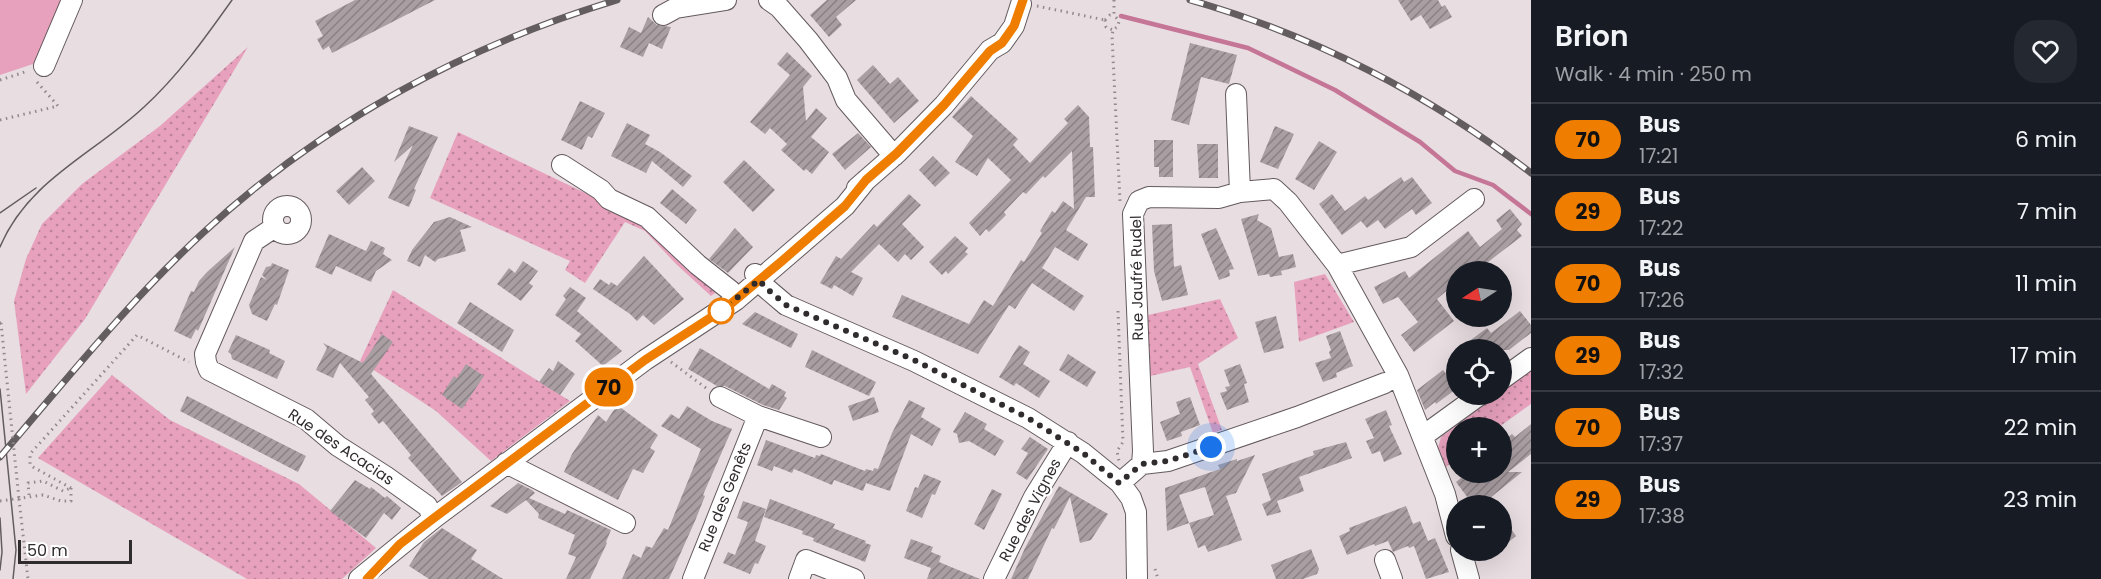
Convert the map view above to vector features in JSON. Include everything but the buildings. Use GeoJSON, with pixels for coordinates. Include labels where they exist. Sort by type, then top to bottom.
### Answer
{"type":"FeatureCollection","features":[{"type":"Feature","properties":{"kind":"street"},"geometry":{"type":"LineString","coordinates":[[45,66],[72,0]]}},
{"type":"Feature","properties":{"kind":"street"},"geometry":{"type":"LineString","coordinates":[[663,15],[676,8],[726,0]]}},
{"type":"Feature","properties":{"kind":"street"},"geometry":{"type":"LineString","coordinates":[[769,0],[779,7],[808,40],[837,78],[846,100],[894,156]]}},
{"type":"Feature","properties":{"kind":"street"},"geometry":{"type":"LineString","coordinates":[[359,579],[400,544],[507,463],[658,352],[727,307],[757,277],[845,206],[866,180],[894,156],[944,105],[990,51],[1002,43],[1014,26],[1022,2]]}},
{"type":"Feature","properties":{"kind":"street"},"geometry":{"type":"LineString","coordinates":[[1236,94],[1240,192]]}},
{"type":"Feature","properties":{"kind":"street"},"geometry":{"type":"LineString","coordinates":[[562,165],[602,190],[609,199],[647,217],[698,265],[731,291]]}},
{"type":"Feature","properties":{"kind":"street","name":"Rue Jaufré Rudel"},"geometry":{"type":"LineString","coordinates":[[1142,464],[1133,214],[1139,201],[1149,197],[1219,198],[1240,192],[1274,189],[1288,202],[1337,265]]}},
{"type":"Feature","properties":{"kind":"street"},"geometry":{"type":"LineString","coordinates":[[1446,498],[1424,436],[1398,375],[1337,265],[1411,247],[1474,199]]}},
{"type":"Feature","properties":{"kind":"street"},"geometry":{"type":"LineString","coordinates":[[209,370],[205,354],[254,241],[275,227]]}},
{"type":"Feature","properties":{"kind":"street"},"geometry":{"type":"LineString","coordinates":[[658,352],[731,291],[757,277]]}},
{"type":"Feature","properties":{"kind":"street"},"geometry":{"type":"LineString","coordinates":[[757,277],[786,305],[914,360],[1028,418],[1068,442],[1119,483],[1131,498],[1136,512],[1137,579]]}},
{"type":"Feature","properties":{"kind":"street"},"geometry":{"type":"LineString","coordinates":[[1512,372],[1531,358]]}},
{"type":"Feature","properties":{"kind":"street","name":"Rue des Acacias"},"geometry":{"type":"LineString","coordinates":[[209,370],[306,419],[338,447],[427,506],[434,518]]}},
{"type":"Feature","properties":{"kind":"street"},"geometry":{"type":"LineString","coordinates":[[1119,483],[1142,464],[1168,461],[1297,417],[1385,383]]}},
{"type":"Feature","properties":{"kind":"street"},"geometry":{"type":"LineString","coordinates":[[720,397],[758,416],[821,437]]}},
{"type":"Feature","properties":{"kind":"street"},"geometry":{"type":"LineString","coordinates":[[1424,436],[1466,405]]}},
{"type":"Feature","properties":{"kind":"street","name":"Rue des Genêts"},"geometry":{"type":"LineString","coordinates":[[693,579],[758,416]]}},
{"type":"Feature","properties":{"kind":"street","name":"Rue des Vignes"},"geometry":{"type":"LineString","coordinates":[[994,579],[1034,497],[1068,442]]}},
{"type":"Feature","properties":{"kind":"street"},"geometry":{"type":"LineString","coordinates":[[507,463],[625,523]]}},
{"type":"Feature","properties":{"kind":"street"},"geometry":{"type":"LineString","coordinates":[[367,579],[400,544]]}},
{"type":"Feature","properties":{"kind":"street"},"geometry":{"type":"LineString","coordinates":[[799,579],[806,560],[855,579]]}},
{"type":"Feature","properties":{"kind":"street"},"geometry":{"type":"LineString","coordinates":[[1385,560],[1392,579]]}},
{"type":"Feature","properties":{"kind":"street"},"geometry":{"type":"LineString","coordinates":[[1464,561],[1468,579]]}},
{"type":"Feature","properties":{"kind":"path"},"geometry":{"type":"LineString","coordinates":[[1105,20],[1106,27],[1110,30],[1119,26],[1119,21],[1114,15],[1114,0]]}},
{"type":"Feature","properties":{"kind":"path"},"geometry":{"type":"LineString","coordinates":[[1022,2],[1105,20]]}},
{"type":"Feature","properties":{"kind":"path"},"geometry":{"type":"LineString","coordinates":[[1105,20],[1110,15],[1114,15]]}},
{"type":"Feature","properties":{"kind":"path"},"geometry":{"type":"LineString","coordinates":[[0,80],[45,66]]}},
{"type":"Feature","properties":{"kind":"path"},"geometry":{"type":"LineString","coordinates":[[0,120],[58,106],[36,81],[45,66]]}},
{"type":"Feature","properties":{"kind":"path"},"geometry":{"type":"LineString","coordinates":[[0,323],[28,579]]}},
{"type":"Feature","properties":{"kind":"path"},"geometry":{"type":"LineString","coordinates":[[71,488],[33,467],[30,464],[30,454],[137,335],[182,359],[209,370]]}},
{"type":"Feature","properties":{"kind":"path"},"geometry":{"type":"LineString","coordinates":[[658,352],[691,379],[720,397]]}},
{"type":"Feature","properties":{"kind":"path"},"geometry":{"type":"LineString","coordinates":[[29,496],[28,483],[32,482],[43,481],[63,491],[71,488]]}},
{"type":"Feature","properties":{"kind":"path"},"geometry":{"type":"LineString","coordinates":[[0,501],[38,495],[71,501],[71,488]]}},
{"type":"Feature","properties":{"kind":"shaded area"},"geometry":{"type":"Polygon","coordinates":[[[0,0],[65,0],[39,62],[0,75],[0,0]]]}},
{"type":"Feature","properties":{"kind":"shaded area"},"geometry":{"type":"Polygon","coordinates":[[[248,47],[85,319],[26,394],[14,301],[26,259],[42,224],[82,184],[160,126],[248,47]]]}},
{"type":"Feature","properties":{"kind":"shaded area"},"geometry":{"type":"Polygon","coordinates":[[[458,132],[650,224],[718,291],[711,296],[645,231],[625,222],[585,283],[565,270],[570,261],[430,198],[458,132]]]}},
{"type":"Feature","properties":{"kind":"shaded area"},"geometry":{"type":"Polygon","coordinates":[[[1325,274],[1354,322],[1299,342],[1294,282],[1325,274]]]}},
{"type":"Feature","properties":{"kind":"shaded area"},"geometry":{"type":"Polygon","coordinates":[[[393,290],[570,401],[491,461],[436,411],[360,361],[393,290]]]}},
{"type":"Feature","properties":{"kind":"shaded area"},"geometry":{"type":"Polygon","coordinates":[[[1220,299],[1238,338],[1198,364],[1222,430],[1213,433],[1190,367],[1150,376],[1148,315],[1220,299]]]}},
{"type":"Feature","properties":{"kind":"shaded area"},"geometry":{"type":"Polygon","coordinates":[[[1531,369],[1531,404],[1512,418],[1468,417],[1484,405],[1512,405],[1512,384],[1531,369]]]}},
{"type":"Feature","properties":{"kind":"shaded area"},"geometry":{"type":"Polygon","coordinates":[[[112,375],[170,420],[299,484],[376,548],[342,579],[247,579],[38,458],[112,375]]]}},
{"type":"Feature","properties":{"kind":"shaded area"},"geometry":{"type":"Polygon","coordinates":[[[1446,433],[1446,467],[1438,448],[1441,437],[1446,433]]]}},
{"type":"Feature","properties":{"kind":"waterway"},"geometry":{"type":"LineString","coordinates":[[1121,16],[1248,48],[1335,90],[1420,142],[1455,171],[1493,185],[1531,214]]}},
{"type":"Feature","properties":{"kind":"tram line"},"geometry":{"type":"LineString","coordinates":[[0,247],[12,224],[27,203],[64,170],[144,107],[180,70],[232,0]]}},
{"type":"Feature","properties":{"kind":"tram line"},"geometry":{"type":"LineString","coordinates":[[0,213],[36,188]]}},
{"type":"Feature","properties":{"kind":"tram line"},"geometry":{"type":"LineString","coordinates":[[0,389],[16,550],[13,579]]}},
{"type":"Feature","properties":{"kind":"tram line"},"geometry":{"type":"LineString","coordinates":[[0,518],[2,552],[0,570]]}},
{"type":"Feature","properties":{"kind":"railway"},"geometry":{"type":"LineString","coordinates":[[0,457],[150,285],[204,232],[297,156],[398,92],[451,65],[505,40],[617,0]]}},
{"type":"Feature","properties":{"kind":"railway"},"geometry":{"type":"LineString","coordinates":[[1190,0],[1281,31],[1369,70],[1452,118],[1531,173]]}},
{"type":"Feature","properties":{"kind":"bus line","name":"70"},"geometry":{"type":"LineString","coordinates":[[367,579],[400,544],[645,360],[727,307],[814,234],[845,206],[866,180],[897,153],[944,105],[990,51],[1002,43],[1014,26],[1023,0]]}},
{"type":"Feature","properties":{"kind":"route"},"geometry":{"type":"LineString","coordinates":[[721,311],[759,280],[786,305],[914,360],[1028,418],[1068,442],[1119,483],[1142,464],[1168,461],[1211,447]]}}]}
